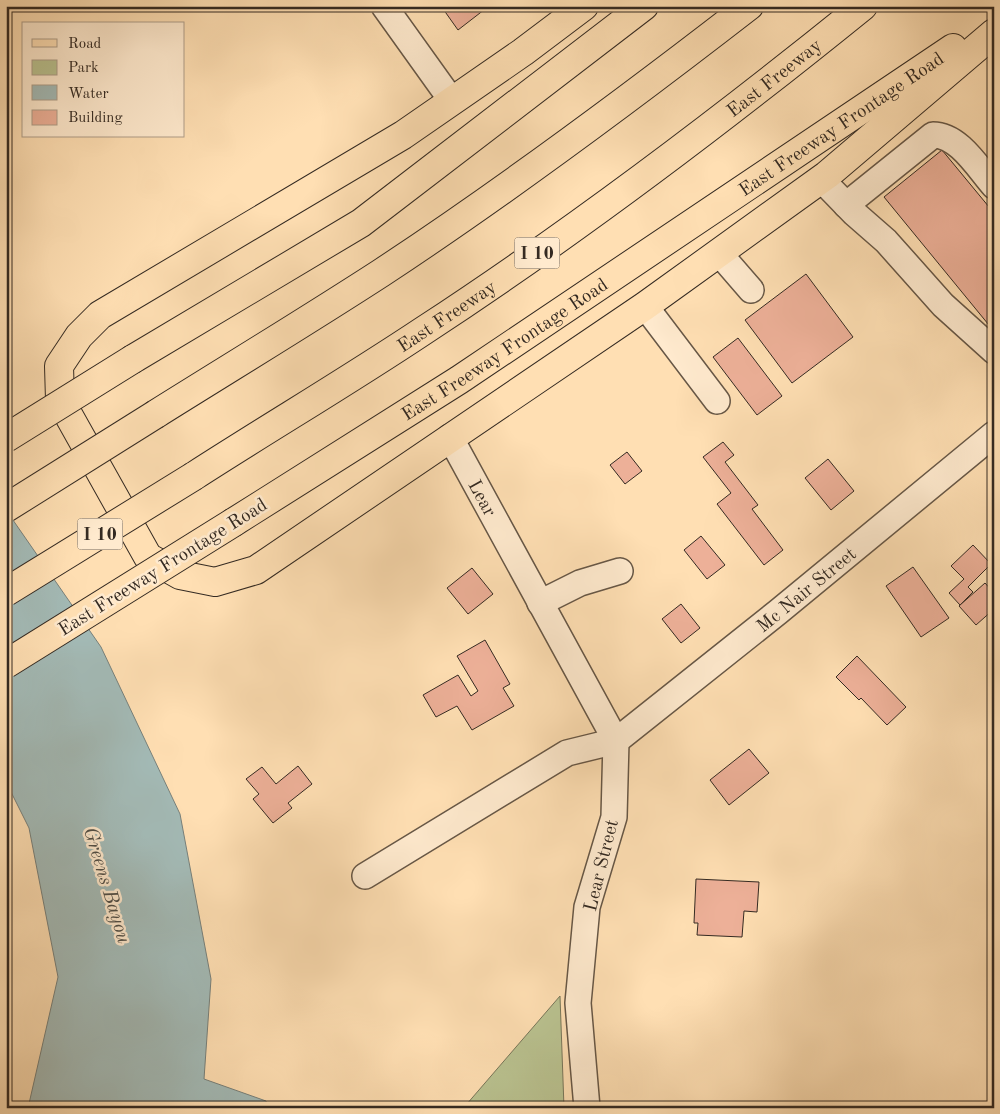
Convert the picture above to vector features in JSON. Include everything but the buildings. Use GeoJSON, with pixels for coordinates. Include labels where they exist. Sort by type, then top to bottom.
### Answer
{"type":"FeatureCollection","features":[{"type":"Feature","properties":{"kind":"main road"},"geometry":{"type":"LineString","coordinates":[[584,6],[403,135],[100,315],[79,336],[59,366],[60,400],[148,557],[180,575],[215,582],[256,570],[645,306],[821,179],[994,33]]}},
{"type":"Feature","properties":{"kind":"main road"},"geometry":{"type":"LineString","coordinates":[[6,438],[133,359],[361,223],[644,6]]}},
{"type":"Feature","properties":{"kind":"main road"},"geometry":{"type":"LineString","coordinates":[[6,508],[382,272],[609,113],[748,6]]}},
{"type":"Feature","properties":{"kind":"main road","name":"East Freeway"},"geometry":{"type":"LineString","coordinates":[[6,592],[423,331],[511,271],[673,155],[863,6]]}},
{"type":"Feature","properties":{"kind":"main road","name":"East Freeway Frontage Road"},"geometry":{"type":"LineString","coordinates":[[6,664],[459,380],[994,21]]}},
{"type":"Feature","properties":{"kind":"street"},"geometry":{"type":"LineString","coordinates":[[384,6],[452,101]]}},
{"type":"Feature","properties":{"kind":"street"},"geometry":{"type":"LineString","coordinates":[[846,205],[934,135],[945,135],[965,152],[994,186]]}},
{"type":"Feature","properties":{"kind":"street"},"geometry":{"type":"LineString","coordinates":[[821,179],[846,205],[886,241],[943,305],[994,351]]}},
{"type":"Feature","properties":{"kind":"street"},"geometry":{"type":"LineString","coordinates":[[719,253],[751,290]]}},
{"type":"Feature","properties":{"kind":"street"},"geometry":{"type":"LineString","coordinates":[[645,306],[717,402]]}},
{"type":"Feature","properties":{"kind":"street","name":"Mc Nair Street"},"geometry":{"type":"LineString","coordinates":[[616,741],[778,612],[994,434]]}},
{"type":"Feature","properties":{"kind":"street","name":"Lear"},"geometry":{"type":"LineString","coordinates":[[450,437],[540,603]]}},
{"type":"Feature","properties":{"kind":"street"},"geometry":{"type":"LineString","coordinates":[[365,876],[567,753],[616,741],[540,603],[580,584],[620,571]]}},
{"type":"Feature","properties":{"kind":"street","name":"Lear Street"},"geometry":{"type":"LineString","coordinates":[[587,1108],[578,1003],[588,907],[614,817],[616,741]]}},
{"type":"Feature","properties":{"kind":"green space"},"geometry":{"type":"Polygon","coordinates":[[[560,996],[564,1108],[462,1108],[466,1105],[560,996]]]}},
{"type":"Feature","properties":{"kind":"water","name":"Greens Bayou"},"geometry":{"type":"Polygon","coordinates":[[[6,510],[101,647],[180,814],[211,979],[204,1079],[266,1101],[268,1108],[28,1108],[58,977],[29,828],[6,782],[6,510]]]}}]}
